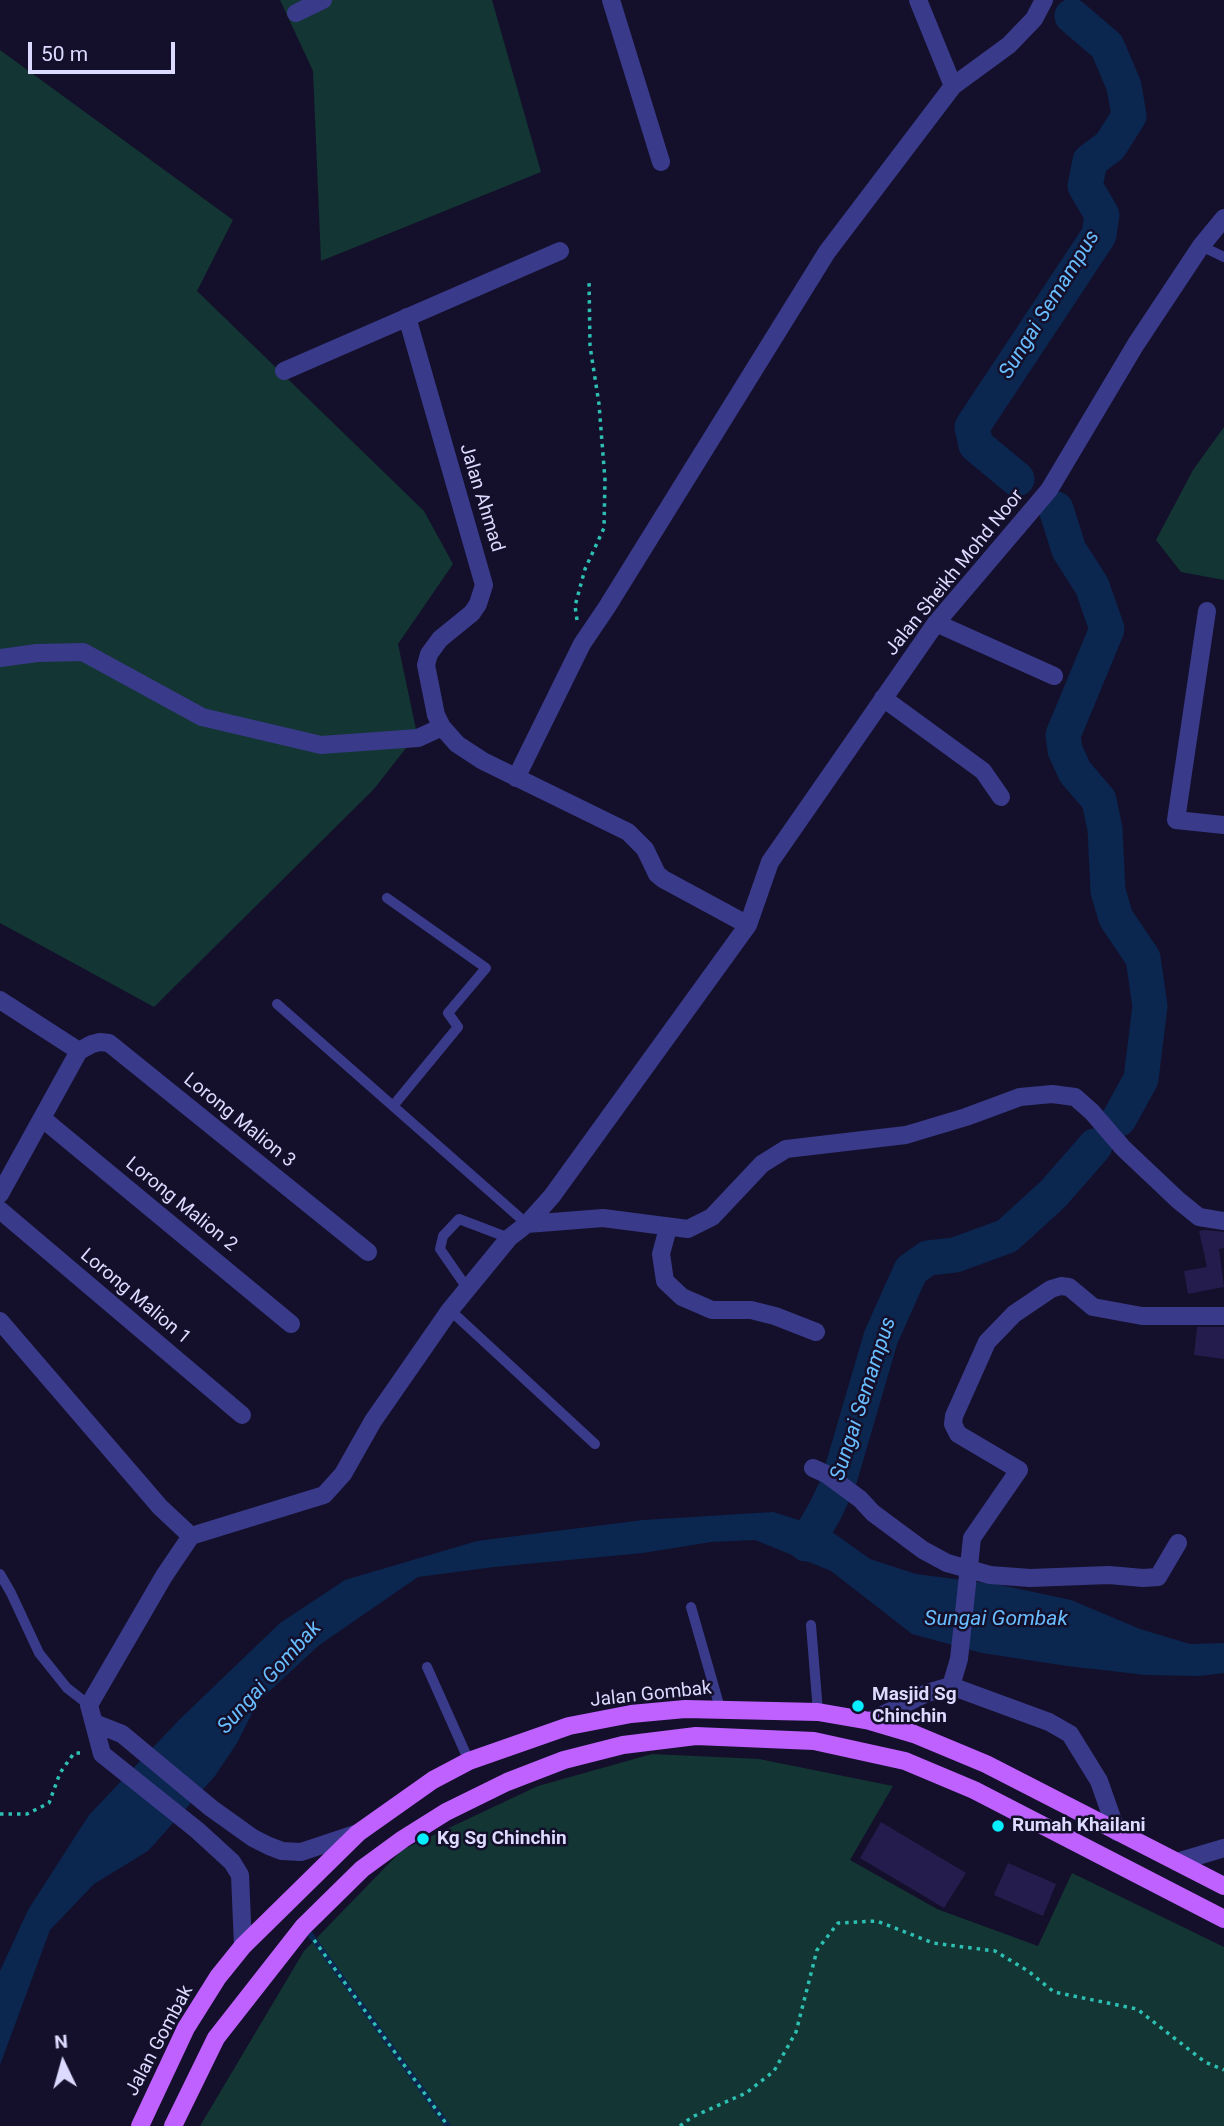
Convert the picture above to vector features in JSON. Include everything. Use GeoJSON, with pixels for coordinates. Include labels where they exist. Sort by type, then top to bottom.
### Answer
{"type":"FeatureCollection","features":[{"type":"Feature","properties":{"kind":"main road","name":"Jalan Gombak"},"geometry":{"type":"LineString","coordinates":[[141,2126],[186,2028],[218,1977],[243,1945],[358,1832],[433,1780],[469,1762],[569,1726],[631,1714],[720,1708],[818,1712],[870,1721],[914,1734],[986,1763],[1224,1886]]}},
{"type":"Feature","properties":{"kind":"main road"},"geometry":{"type":"LineString","coordinates":[[173,2126],[216,2038],[303,1927],[362,1869],[446,1812],[507,1782],[564,1760],[623,1745],[696,1737],[814,1741],[905,1762],[974,1790],[1224,1919]]}},
{"type":"Feature","properties":{"kind":"street"},"geometry":{"type":"LineString","coordinates":[[296,13],[323,0]]}},
{"type":"Feature","properties":{"kind":"street"},"geometry":{"type":"LineString","coordinates":[[611,0],[661,162]]}},
{"type":"Feature","properties":{"kind":"street"},"geometry":{"type":"LineString","coordinates":[[918,0],[953,86]]}},
{"type":"Feature","properties":{"kind":"street"},"geometry":{"type":"LineString","coordinates":[[516,778],[582,644],[827,252],[953,86],[1009,45],[1034,19],[1044,0]]}},
{"type":"Feature","properties":{"kind":"street","name":"Jalan Sheikh Mohd Noor"},"geometry":{"type":"LineString","coordinates":[[191,1535],[324,1495],[343,1474],[373,1421],[450,1310],[509,1238],[527,1224],[552,1196],[748,925],[770,862],[936,623],[1049,490],[1092,415],[1201,246],[1224,218]]}},
{"type":"Feature","properties":{"kind":"street"},"geometry":{"type":"LineString","coordinates":[[284,371],[560,251]]}},
{"type":"Feature","properties":{"kind":"street","name":"Jalan Ahmad"},"geometry":{"type":"LineString","coordinates":[[407,317],[484,585],[472,613],[440,639],[429,654],[427,673],[436,715],[442,727]]}},
{"type":"Feature","properties":{"kind":"street"},"geometry":{"type":"LineString","coordinates":[[1207,611],[1176,820],[1224,825]]}},
{"type":"Feature","properties":{"kind":"street"},"geometry":{"type":"LineString","coordinates":[[936,623],[1054,676]]}},
{"type":"Feature","properties":{"kind":"street"},"geometry":{"type":"LineString","coordinates":[[0,658],[37,653],[83,652],[202,717],[321,745],[418,738],[442,727],[457,744],[516,778],[628,832],[645,849],[652,865],[663,878],[748,925]]}},
{"type":"Feature","properties":{"kind":"street"},"geometry":{"type":"LineString","coordinates":[[883,698],[983,771],[1001,797]]}},
{"type":"Feature","properties":{"kind":"street"},"geometry":{"type":"LineString","coordinates":[[0,1000],[79,1051],[0,1194]]}},
{"type":"Feature","properties":{"kind":"street","name":"Lorong Malion 3"},"geometry":{"type":"LineString","coordinates":[[79,1051],[92,1044],[108,1043],[368,1252]]}},
{"type":"Feature","properties":{"kind":"street"},"geometry":{"type":"LineString","coordinates":[[527,1224],[603,1218],[688,1229],[712,1217],[762,1164],[786,1149],[906,1135],[1020,1097],[1052,1094],[1075,1097],[1124,1148],[1199,1217],[1224,1221]]}},
{"type":"Feature","properties":{"kind":"street","name":"Lorong Malion 2"},"geometry":{"type":"LineString","coordinates":[[43,1119],[291,1324]]}},
{"type":"Feature","properties":{"kind":"street"},"geometry":{"type":"LineString","coordinates":[[0,1155],[16,1165]]}},
{"type":"Feature","properties":{"kind":"street","name":"Lorong Malion 1"},"geometry":{"type":"LineString","coordinates":[[0,1210],[242,1415]]}},
{"type":"Feature","properties":{"kind":"street"},"geometry":{"type":"LineString","coordinates":[[668,1228],[661,1254],[665,1280],[682,1297],[712,1310],[751,1310],[775,1316],[816,1332]]}},
{"type":"Feature","properties":{"kind":"street"},"geometry":{"type":"LineString","coordinates":[[951,1686],[959,1659],[972,1538],[1019,1470],[958,1434],[953,1424],[954,1416],[987,1342],[1014,1314],[1051,1289],[1061,1286],[1069,1287],[1093,1307],[1142,1316],[1224,1316]]}},
{"type":"Feature","properties":{"kind":"street"},"geometry":{"type":"LineString","coordinates":[[0,1321],[160,1507],[191,1535],[164,1576],[91,1714],[102,1755],[197,1830],[232,1862],[240,1875],[243,1945]]}},
{"type":"Feature","properties":{"kind":"street"},"geometry":{"type":"LineString","coordinates":[[819,1471],[860,1499],[873,1513],[923,1550],[968,1571],[1030,1577],[1158,1577],[1178,1543]]}},
{"type":"Feature","properties":{"kind":"street"},"geometry":{"type":"LineString","coordinates":[[870,1721],[928,1693],[951,1686],[1036,1717],[1070,1734],[1098,1781],[1117,1832]]}},
{"type":"Feature","properties":{"kind":"street"},"geometry":{"type":"LineString","coordinates":[[91,1714],[122,1734],[211,1808],[253,1838],[282,1851],[301,1852],[358,1832]]}},
{"type":"Feature","properties":{"kind":"street"},"geometry":{"type":"LineString","coordinates":[[1177,1862],[1224,1848]]}},
{"type":"Feature","properties":{"kind":"lane"},"geometry":{"type":"LineString","coordinates":[[1201,246],[1224,257]]}},
{"type":"Feature","properties":{"kind":"lane"},"geometry":{"type":"LineString","coordinates":[[387,898],[486,968],[448,1013],[458,1027],[393,1106]]}},
{"type":"Feature","properties":{"kind":"lane"},"geometry":{"type":"LineString","coordinates":[[277,1004],[527,1224]]}},
{"type":"Feature","properties":{"kind":"lane"},"geometry":{"type":"LineString","coordinates":[[467,1288],[440,1249],[443,1236],[459,1219],[509,1238]]}},
{"type":"Feature","properties":{"kind":"lane"},"geometry":{"type":"LineString","coordinates":[[450,1310],[595,1444]]}},
{"type":"Feature","properties":{"kind":"lane"},"geometry":{"type":"LineString","coordinates":[[0,1574],[12,1593],[39,1653],[91,1714]]}},
{"type":"Feature","properties":{"kind":"lane"},"geometry":{"type":"LineString","coordinates":[[691,1607],[720,1708]]}},
{"type":"Feature","properties":{"kind":"lane"},"geometry":{"type":"LineString","coordinates":[[811,1625],[818,1712]]}},
{"type":"Feature","properties":{"kind":"lane"},"geometry":{"type":"LineString","coordinates":[[427,1667],[469,1762]]}},
{"type":"Feature","properties":{"kind":"path"},"geometry":{"type":"LineString","coordinates":[[582,644],[575,606],[585,569],[604,528],[605,480],[599,404],[590,346],[589,279]]}},
{"type":"Feature","properties":{"kind":"path"},"geometry":{"type":"LineString","coordinates":[[0,1814],[27,1814],[48,1802],[60,1773],[74,1753],[102,1755]]}},
{"type":"Feature","properties":{"kind":"path"},"geometry":{"type":"LineString","coordinates":[[680,2126],[746,2093],[774,2071],[796,2032],[817,1950],[838,1923],[877,1921],[933,1943],[995,1951],[1028,1971],[1054,1992],[1137,2009],[1205,2062],[1224,2070]]}},
{"type":"Feature","properties":{"kind":"path"},"geometry":{"type":"LineString","coordinates":[[303,1927],[448,2126]]}},
{"type":"Feature","properties":{"kind":"green space"},"geometry":{"type":"Polygon","coordinates":[[[280,0],[492,0],[541,172],[321,261],[313,71],[280,0]]]}},
{"type":"Feature","properties":{"kind":"green space"},"geometry":{"type":"Polygon","coordinates":[[[0,50],[233,220],[197,291],[424,511],[453,564],[398,644],[417,734],[374,789],[154,1007],[0,923],[0,50]]]}},
{"type":"Feature","properties":{"kind":"green space"},"geometry":{"type":"Polygon","coordinates":[[[1224,427],[1224,580],[1181,572],[1156,540],[1193,470],[1224,427]]]}},
{"type":"Feature","properties":{"kind":"green space"},"geometry":{"type":"Polygon","coordinates":[[[652,1754],[759,1759],[893,1786],[850,1860],[937,1909],[1038,1946],[1072,1873],[1224,1947],[1224,2126],[200,2126],[304,1951],[402,1850],[538,1786],[652,1754]]]}},
{"type":"Feature","properties":{"kind":"water","name":"Sungai Gombak"},"geometry":{"type":"Polygon","coordinates":[[[773,1512],[828,1529],[870,1559],[916,1574],[1001,1585],[1071,1600],[1140,1629],[1190,1644],[1224,1643],[1224,1673],[1199,1676],[1146,1675],[1067,1666],[982,1653],[912,1634],[831,1571],[755,1540],[711,1542],[643,1553],[418,1577],[318,1646],[258,1702],[237,1743],[215,1776],[148,1851],[94,1884],[50,1930],[0,2065],[0,1971],[28,1910],[89,1815],[179,1720],[280,1623],[345,1580],[477,1541],[643,1520],[773,1512]]]}},
{"type":"Feature","properties":{"kind":"building"},"geometry":{"type":"Polygon","coordinates":[[[1199,1231],[1224,1232],[1224,1248],[1219,1249],[1224,1287],[1188,1294],[1184,1271],[1207,1267],[1199,1231]]]}},
{"type":"Feature","properties":{"kind":"building"},"geometry":{"type":"Polygon","coordinates":[[[1197,1327],[1224,1327],[1224,1359],[1194,1355],[1197,1327]]]}},
{"type":"Feature","properties":{"kind":"building"},"geometry":{"type":"Polygon","coordinates":[[[881,1822],[966,1873],[944,1908],[860,1858],[881,1822]]]}},
{"type":"Feature","properties":{"kind":"building"},"geometry":{"type":"Polygon","coordinates":[[[1008,1863],[1056,1884],[1043,1916],[994,1895],[1008,1863]]]}},
{"type":"Feature","properties":{"kind":"waterway","name":"Sungai Semampus"},"geometry":{"type":"LineString","coordinates":[[1017,479],[976,445],[972,427],[1099,235],[1102,215],[1085,186],[1090,161],[1110,146],[1129,116],[1124,86],[1107,46],[1072,16]]}},
{"type":"Feature","properties":{"kind":"waterway","name":"Sungai Semampus"},"geometry":{"type":"LineString","coordinates":[[1056,509],[1069,550],[1092,586],[1107,629],[1063,735],[1065,750],[1075,772],[1099,800],[1105,829],[1108,891],[1116,918],[1143,958],[1150,1006],[1141,1079],[1119,1119]]}},
{"type":"Feature","properties":{"kind":"waterway","name":"Sungai Semampus"},"geometry":{"type":"LineString","coordinates":[[806,1544],[838,1484],[881,1337],[911,1270],[928,1258],[955,1255],[1007,1236],[1053,1194],[1095,1146]]}},
{"type":"Feature","properties":{"kind":"waterway"},"geometry":{"type":"LineString","coordinates":[[310,1934],[448,2126]]}},
{"type":"Feature","properties":{"kind":"place","name":"Masjid Sg Chinchin"},"geometry":{"type":"Point","coordinates":[858,1706]}},
{"type":"Feature","properties":{"kind":"place","name":"Rumah Khailani"},"geometry":{"type":"Point","coordinates":[998,1826]}},
{"type":"Feature","properties":{"kind":"place","name":"Kg Sg Chinchin"},"geometry":{"type":"Point","coordinates":[423,1839]}}]}
